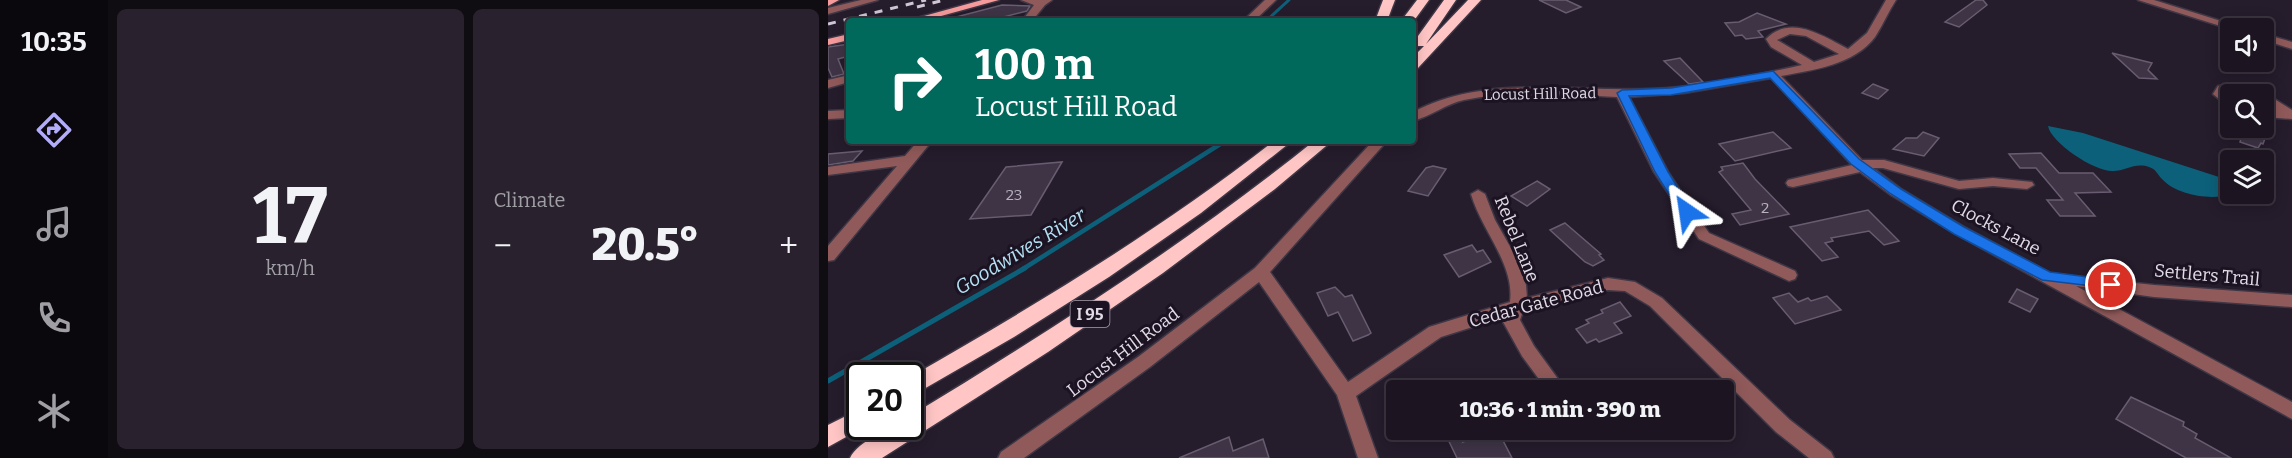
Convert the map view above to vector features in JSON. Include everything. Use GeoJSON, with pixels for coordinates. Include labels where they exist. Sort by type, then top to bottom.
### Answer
{"type":"FeatureCollection","features":[{"type":"Feature","properties":{"kind":"highway"},"geometry":{"type":"LineString","coordinates":[[1382,18],[1389,0]]}},
{"type":"Feature","properties":{"kind":"highway"},"geometry":{"type":"LineString","coordinates":[[1409,18],[1422,0]]}},
{"type":"Feature","properties":{"kind":"highway"},"geometry":{"type":"LineString","coordinates":[[1416,47],[1450,0]]}},
{"type":"Feature","properties":{"kind":"highway"},"geometry":{"type":"LineString","coordinates":[[1416,62],[1475,0]]}},
{"type":"Feature","properties":{"kind":"highway"},"geometry":{"type":"LineString","coordinates":[[1240,176],[1272,144]]}},
{"type":"Feature","properties":{"kind":"highway","name":"I 95"},"geometry":{"type":"LineString","coordinates":[[924,380],[1104,271],[1240,176],[1280,144]]}},
{"type":"Feature","properties":{"kind":"highway","name":"I 95"},"geometry":{"type":"LineString","coordinates":[[862,458],[1142,280],[1235,212],[1318,145]]}},
{"type":"Feature","properties":{"kind":"highway"},"geometry":{"type":"LineString","coordinates":[[830,436],[846,426]]}},
{"type":"Feature","properties":{"kind":"main road"},"geometry":{"type":"LineString","coordinates":[[828,3],[834,0]]}},
{"type":"Feature","properties":{"kind":"main road"},"geometry":{"type":"LineString","coordinates":[[923,18],[994,0]]}},
{"type":"Feature","properties":{"kind":"main road"},"geometry":{"type":"LineString","coordinates":[[828,42],[846,38]]}},
{"type":"Feature","properties":{"kind":"street"},"geometry":{"type":"LineString","coordinates":[[828,11],[873,0]]}},
{"type":"Feature","properties":{"kind":"street"},"geometry":{"type":"LineString","coordinates":[[1026,0],[1044,1]]}},
{"type":"Feature","properties":{"kind":"street"},"geometry":{"type":"LineString","coordinates":[[1251,18],[1271,0]]}},
{"type":"Feature","properties":{"kind":"street","name":"Locust Hill Road"},"geometry":{"type":"LineString","coordinates":[[1416,116],[1453,98],[1531,93],[1671,91],[1812,66],[1848,54],[1876,29],[1891,0]]}},
{"type":"Feature","properties":{"kind":"street"},"geometry":{"type":"LineString","coordinates":[[2144,0],[2220,23]]}},
{"type":"Feature","properties":{"kind":"street"},"geometry":{"type":"LineString","coordinates":[[1030,18],[1044,1]]}},
{"type":"Feature","properties":{"kind":"street"},"geometry":{"type":"LineString","coordinates":[[1812,66],[1775,45],[1771,39],[1777,34],[1808,32],[1848,54]]}},
{"type":"Feature","properties":{"kind":"street"},"geometry":{"type":"LineString","coordinates":[[2274,40],[2292,46]]}},
{"type":"Feature","properties":{"kind":"street"},"geometry":{"type":"LineString","coordinates":[[828,76],[846,71]]}},
{"type":"Feature","properties":{"kind":"street","name":"Clocks Lane"},"geometry":{"type":"LineString","coordinates":[[1773,74],[1860,165],[1896,192],[1959,230],[2292,411]]}},
{"type":"Feature","properties":{"kind":"street"},"geometry":{"type":"LineString","coordinates":[[828,84],[846,79]]}},
{"type":"Feature","properties":{"kind":"street"},"geometry":{"type":"LineString","coordinates":[[828,90],[846,85]]}},
{"type":"Feature","properties":{"kind":"street"},"geometry":{"type":"LineString","coordinates":[[1622,93],[1661,172],[1704,236],[1789,275]]}},
{"type":"Feature","properties":{"kind":"street"},"geometry":{"type":"LineString","coordinates":[[2274,104],[2292,115]]}},
{"type":"Feature","properties":{"kind":"street"},"geometry":{"type":"LineString","coordinates":[[2274,114],[2292,115]]}},
{"type":"Feature","properties":{"kind":"street"},"geometry":{"type":"LineString","coordinates":[[828,256],[922,144]]}},
{"type":"Feature","properties":{"kind":"street","name":"Locust Hill Road"},"geometry":{"type":"LineString","coordinates":[[1008,458],[1143,362],[1261,272],[1377,144]]}},
{"type":"Feature","properties":{"kind":"street"},"geometry":{"type":"LineString","coordinates":[[828,171],[908,160]]}},
{"type":"Feature","properties":{"kind":"street"},"geometry":{"type":"LineString","coordinates":[[1793,183],[1860,165],[1884,164],[1959,185],[1993,182],[2027,185]]}},
{"type":"Feature","properties":{"kind":"street","name":"Rebel Lane"},"geometry":{"type":"LineString","coordinates":[[1478,194],[1481,209],[1506,255],[1519,286],[1520,302],[1515,307],[1511,320],[1528,351],[1550,380]]}},
{"type":"Feature","properties":{"kind":"street"},"geometry":{"type":"LineString","coordinates":[[1261,272],[1346,393],[1368,458]]}},
{"type":"Feature","properties":{"kind":"street","name":"Settlers Trail"},"geometry":{"type":"LineString","coordinates":[[2047,276],[2154,291],[2292,301]]}},
{"type":"Feature","properties":{"kind":"street","name":"Cedar Gate Road"},"geometry":{"type":"LineString","coordinates":[[1346,393],[1435,332],[1515,307],[1608,284],[1629,286],[1656,302],[1782,426],[1824,458]]}},
{"type":"Feature","properties":{"kind":"water"},"geometry":{"type":"Polygon","coordinates":[[[2048,126],[2083,133],[2219,177],[2220,196],[2205,197],[2185,193],[2168,185],[2149,167],[2135,166],[2113,171],[2096,167],[2065,148],[2051,133],[2048,126]]]}},
{"type":"Feature","properties":{"kind":"building"},"geometry":{"type":"Polygon","coordinates":[[[1539,0],[1566,0],[1581,7],[1566,13],[1539,0]]]}},
{"type":"Feature","properties":{"kind":"building"},"geometry":{"type":"Polygon","coordinates":[[[1976,0],[1983,0],[1987,5],[1959,27],[1945,22],[1976,0]]]}},
{"type":"Feature","properties":{"kind":"building"},"geometry":{"type":"Polygon","coordinates":[[[1002,5],[1030,6],[1027,11],[1000,18],[956,17],[1002,5]]]}},
{"type":"Feature","properties":{"kind":"building"},"geometry":{"type":"Polygon","coordinates":[[[1757,13],[1786,24],[1758,31],[1763,37],[1746,39],[1742,35],[1735,36],[1725,23],[1739,22],[1757,13]]]}},
{"type":"Feature","properties":{"kind":"building"},"geometry":{"type":"Polygon","coordinates":[[[846,44],[846,57],[838,59],[844,74],[832,77],[828,68],[828,47],[846,44]]]}},
{"type":"Feature","properties":{"kind":"building"},"geometry":{"type":"Polygon","coordinates":[[[2112,53],[2152,63],[2148,70],[2157,79],[2139,78],[2112,53]]]}},
{"type":"Feature","properties":{"kind":"building"},"geometry":{"type":"Polygon","coordinates":[[[1680,58],[1703,82],[1689,84],[1664,61],[1680,58]]]}},
{"type":"Feature","properties":{"kind":"building"},"geometry":{"type":"Polygon","coordinates":[[[1873,84],[1888,90],[1878,99],[1862,93],[1873,84]]]}},
{"type":"Feature","properties":{"kind":"building"},"geometry":{"type":"Polygon","coordinates":[[[1773,132],[1791,148],[1735,161],[1719,144],[1773,132]]]}},
{"type":"Feature","properties":{"kind":"building"},"geometry":{"type":"Polygon","coordinates":[[[1923,132],[1939,138],[1924,156],[1893,149],[1906,138],[1917,138],[1923,132]]]}},
{"type":"Feature","properties":{"kind":"building"},"geometry":{"type":"Polygon","coordinates":[[[2241,138],[2265,138],[2258,148],[2240,142],[2241,138]]]}},
{"type":"Feature","properties":{"kind":"building"},"geometry":{"type":"Polygon","coordinates":[[[862,151],[853,161],[828,165],[828,154],[862,151]]]}},
{"type":"Feature","properties":{"kind":"building"},"geometry":{"type":"Polygon","coordinates":[[[2041,153],[2059,173],[2093,173],[2111,192],[2075,193],[2095,216],[2060,216],[2047,200],[2063,200],[2036,168],[2020,168],[2009,154],[2041,153]]]}},
{"type":"Feature","properties":{"kind":"building"},"geometry":{"type":"Polygon","coordinates":[[[1062,162],[1031,215],[970,219],[1006,167],[1062,162]]]}},
{"type":"Feature","properties":{"kind":"building"},"geometry":{"type":"Polygon","coordinates":[[[1743,163],[1755,179],[1789,214],[1740,225],[1732,214],[1751,210],[1719,172],[1723,170],[1721,167],[1743,163]]]}},
{"type":"Feature","properties":{"kind":"building"},"geometry":{"type":"Polygon","coordinates":[[[1433,166],[1446,169],[1428,196],[1408,191],[1426,168],[1433,166]]]}},
{"type":"Feature","properties":{"kind":"building"},"geometry":{"type":"Polygon","coordinates":[[[1537,181],[1550,189],[1527,206],[1511,196],[1537,181]]]}},
{"type":"Feature","properties":{"kind":"building"},"geometry":{"type":"Polygon","coordinates":[[[1868,210],[1899,241],[1884,245],[1869,231],[1831,238],[1833,241],[1825,243],[1838,257],[1822,261],[1790,227],[1868,210]]]}},
{"type":"Feature","properties":{"kind":"building"},"geometry":{"type":"Polygon","coordinates":[[[1565,223],[1601,254],[1599,255],[1604,260],[1593,266],[1585,262],[1550,230],[1565,223]]]}},
{"type":"Feature","properties":{"kind":"building"},"geometry":{"type":"Polygon","coordinates":[[[1472,245],[1477,252],[1483,250],[1491,262],[1459,277],[1444,255],[1472,245]]]}},
{"type":"Feature","properties":{"kind":"building"},"geometry":{"type":"Polygon","coordinates":[[[1335,287],[1345,297],[1352,295],[1371,333],[1353,341],[1338,312],[1328,316],[1317,293],[1335,287]]]}},
{"type":"Feature","properties":{"kind":"building"},"geometry":{"type":"Polygon","coordinates":[[[2017,289],[2038,299],[2030,312],[2009,302],[2017,289]]]}},
{"type":"Feature","properties":{"kind":"building"},"geometry":{"type":"Polygon","coordinates":[[[1789,293],[1798,302],[1808,298],[1811,301],[1827,296],[1841,310],[1795,324],[1773,298],[1789,293]]]}},
{"type":"Feature","properties":{"kind":"building"},"geometry":{"type":"Polygon","coordinates":[[[1620,302],[1631,316],[1614,323],[1622,333],[1599,342],[1596,339],[1587,343],[1576,329],[1589,323],[1586,320],[1603,313],[1601,310],[1620,302]]]}},
{"type":"Feature","properties":{"kind":"building"},"geometry":{"type":"Polygon","coordinates":[[[2131,397],[2184,422],[2183,426],[2197,434],[2195,438],[2231,458],[2186,458],[2116,419],[2131,397]]]}},
{"type":"Feature","properties":{"kind":"building"},"geometry":{"type":"Polygon","coordinates":[[[1229,437],[1233,451],[1263,439],[1269,458],[1179,458],[1229,437]]]}},
{"type":"Feature","properties":{"kind":"building"},"geometry":{"type":"Polygon","coordinates":[[[1448,440],[1464,440],[1463,442],[1503,440],[1512,458],[1457,458],[1448,440]]]}},
{"type":"Feature","properties":{"kind":"waterway","name":"Goodwives River"},"geometry":{"type":"LineString","coordinates":[[1269,18],[1289,0]]}},
{"type":"Feature","properties":{"kind":"waterway","name":"Goodwives River"},"geometry":{"type":"LineString","coordinates":[[1023,269],[1220,144]]}},
{"type":"Feature","properties":{"kind":"waterway","name":"Goodwives River"},"geometry":{"type":"LineString","coordinates":[[828,381],[1025,268]]}},
{"type":"Feature","properties":{"kind":"railway"},"geometry":{"type":"LineString","coordinates":[[852,18],[926,0]]}},
{"type":"Feature","properties":{"kind":"railway"},"geometry":{"type":"LineString","coordinates":[[917,7],[944,0]]}},
{"type":"Feature","properties":{"kind":"railway"},"geometry":{"type":"LineString","coordinates":[[828,24],[846,20]]}},
{"type":"Feature","properties":{"kind":"route"},"geometry":{"type":"LineString","coordinates":[[1687,212],[1661,172],[1622,93],[1671,91],[1773,74],[1855,161],[1896,192],[1959,230],[2047,276],[2111,285]]}}]}
